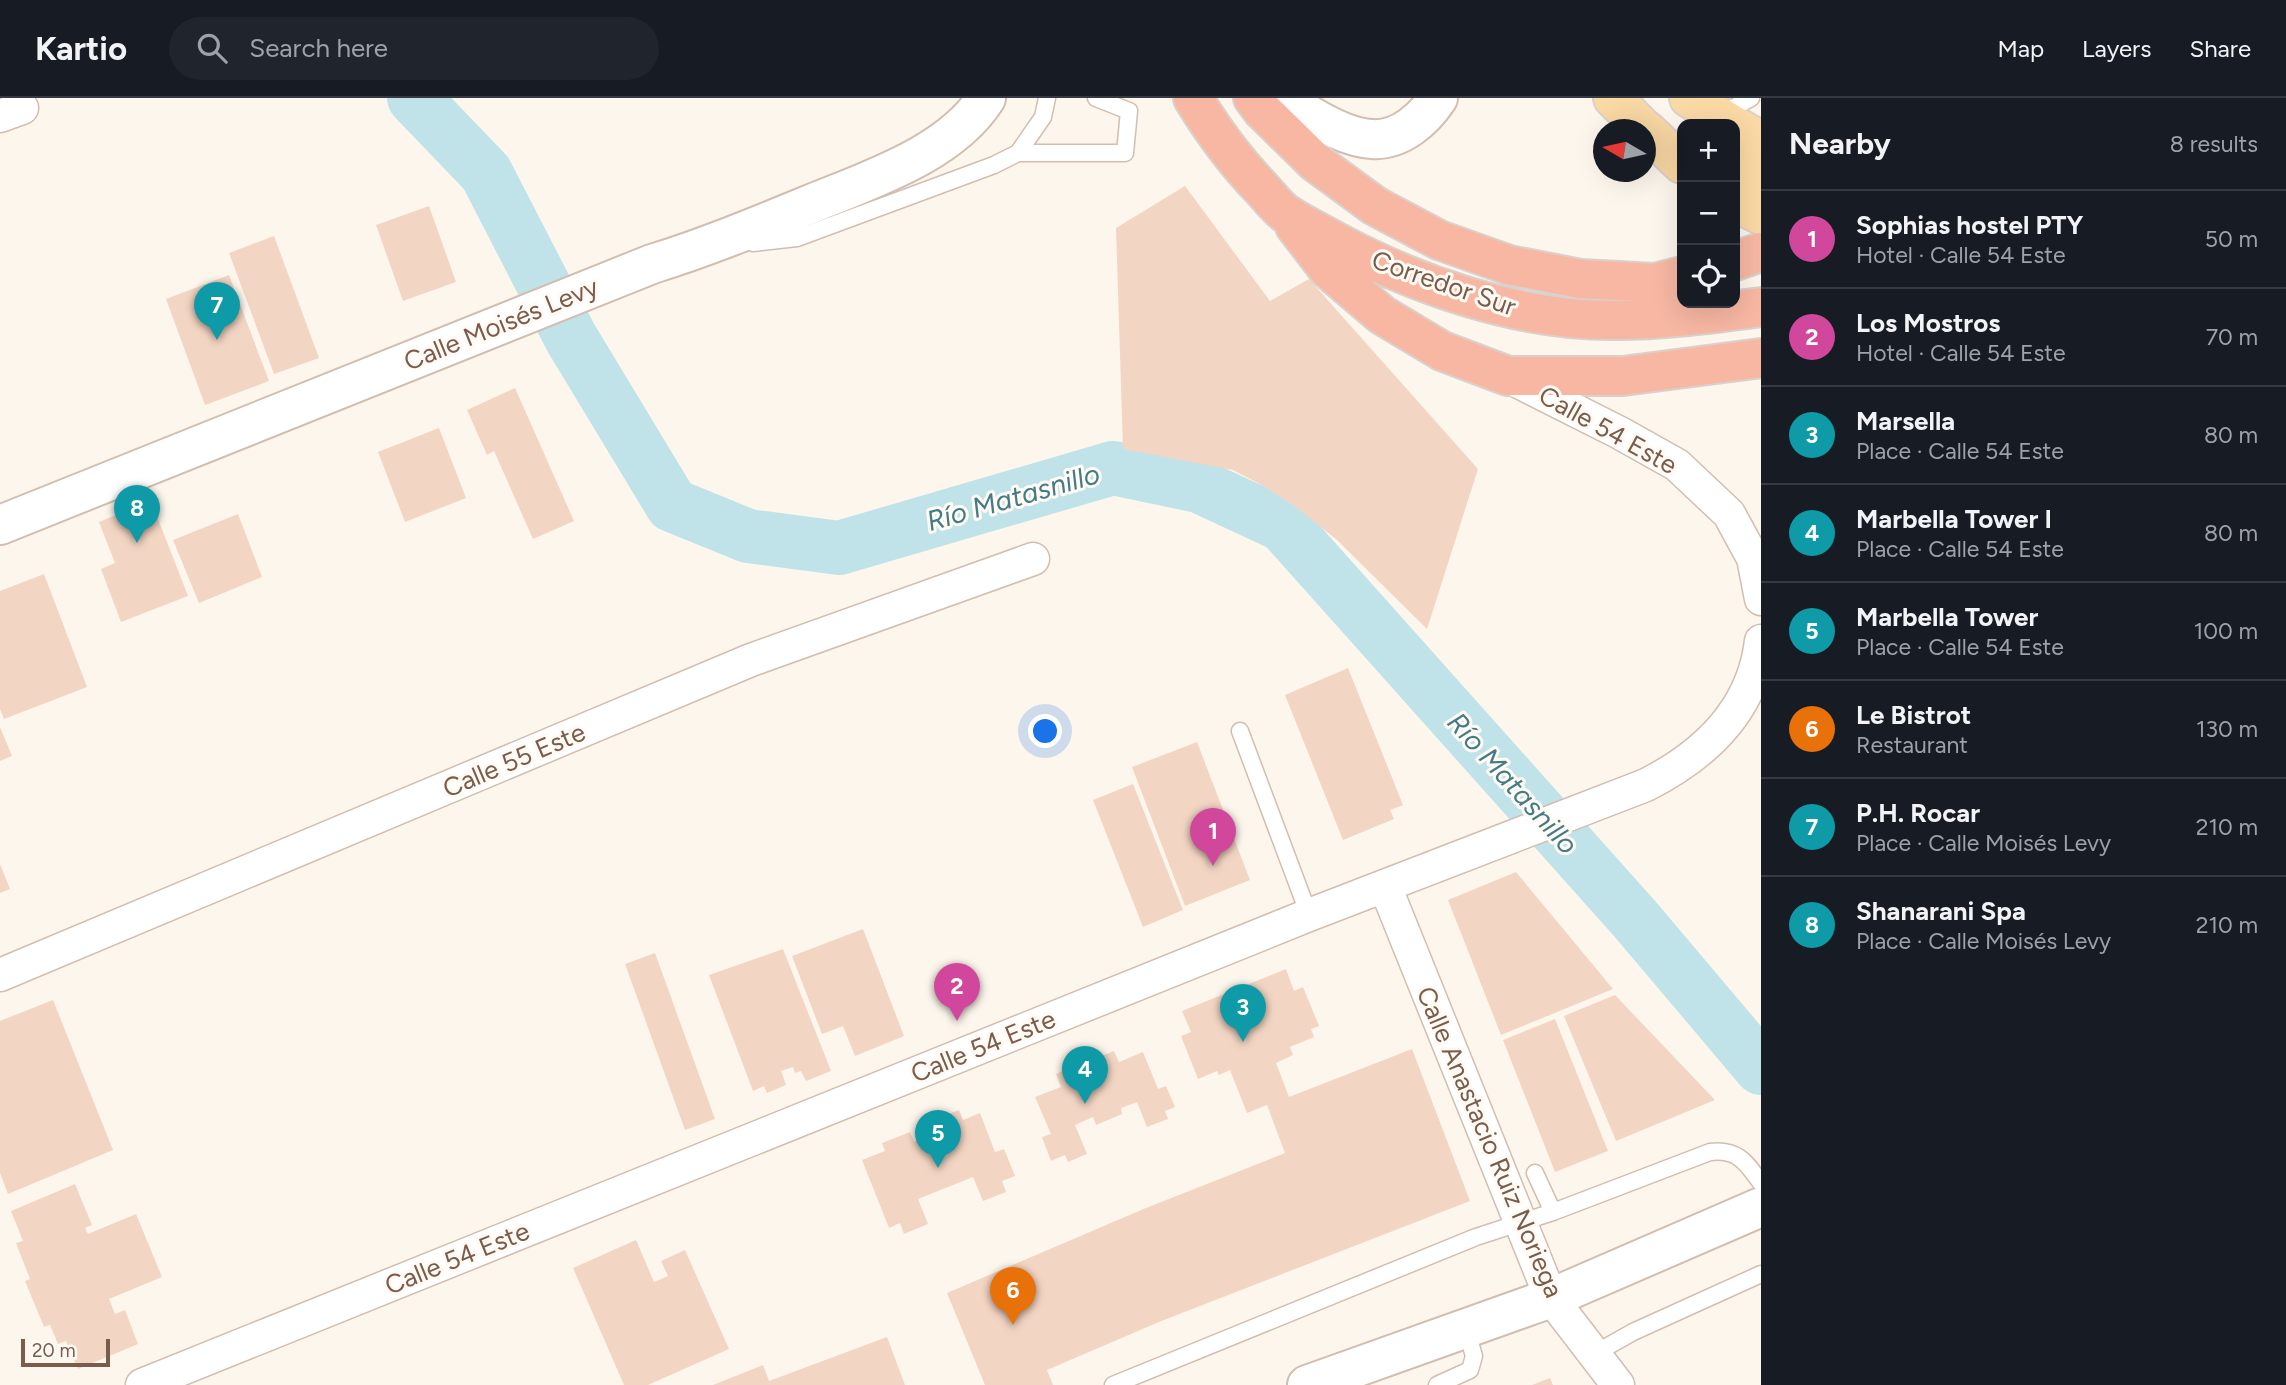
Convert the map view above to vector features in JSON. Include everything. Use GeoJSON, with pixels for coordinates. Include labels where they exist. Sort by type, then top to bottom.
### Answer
{"type":"FeatureCollection","features":[{"type":"Feature","properties":{"kind":"highway","name":"Corredor Sur"},"geometry":{"type":"LineString","coordinates":[[1193,98],[1208,123],[1244,170],[1285,213],[1353,251],[1426,282],[1501,307],[1561,318],[1617,321],[1667,292]]}},
{"type":"Feature","properties":{"kind":"highway","name":"Corredor Sur"},"geometry":{"type":"LineString","coordinates":[[1253,98],[1315,162],[1375,206],[1439,240],[1509,265],[1761,307]]}},
{"type":"Feature","properties":{"kind":"highway"},"geometry":{"type":"LineString","coordinates":[[1285,213],[1328,269],[1382,315],[1442,351],[1508,376],[1623,376],[1761,358]]}},
{"type":"Feature","properties":{"kind":"highway"},"geometry":{"type":"LineString","coordinates":[[1740,259],[1761,252]]}},
{"type":"Feature","properties":{"kind":"main road"},"geometry":{"type":"LineString","coordinates":[[1613,98],[1677,159]]}},
{"type":"Feature","properties":{"kind":"main road"},"geometry":{"type":"LineString","coordinates":[[1718,116],[1761,120]]}},
{"type":"Feature","properties":{"kind":"main road"},"geometry":{"type":"LineString","coordinates":[[1718,116],[1761,141]]}},
{"type":"Feature","properties":{"kind":"main road"},"geometry":{"type":"LineString","coordinates":[[1740,172],[1761,180]]}},
{"type":"Feature","properties":{"kind":"main road"},"geometry":{"type":"LineString","coordinates":[[1740,204],[1761,215]]}},
{"type":"Feature","properties":{"kind":"street","name":"Calle Moisés Levy"},"geometry":{"type":"LineString","coordinates":[[0,525],[652,264],[702,249],[916,158],[961,127],[986,98]]}},
{"type":"Feature","properties":{"kind":"street"},"geometry":{"type":"LineString","coordinates":[[1283,98],[1303,112],[1346,133],[1372,139],[1390,136],[1413,126],[1428,113],[1438,98]]}},
{"type":"Feature","properties":{"kind":"street","name":"Calle 54 Este"},"geometry":{"type":"LineString","coordinates":[[1508,376],[1620,433],[1677,466],[1729,514],[1753,558],[1761,599]]}},
{"type":"Feature","properties":{"kind":"street","name":"Calle 55 Este"},"geometry":{"type":"LineString","coordinates":[[0,975],[751,660],[1034,559]]}},
{"type":"Feature","properties":{"kind":"street","name":"Calle 54 Este"},"geometry":{"type":"LineString","coordinates":[[142,1385],[1309,915],[1646,785],[1696,755],[1723,728],[1744,697],[1759,658],[1761,641]]}},
{"type":"Feature","properties":{"kind":"street","name":"Calle Anastacio Ruiz Noriega"},"geometry":{"type":"LineString","coordinates":[[1385,886],[1551,1298],[1618,1385]]}},
{"type":"Feature","properties":{"kind":"street"},"geometry":{"type":"LineString","coordinates":[[1307,1385],[1551,1298],[1761,1207]]}},
{"type":"Feature","properties":{"kind":"lane"},"geometry":{"type":"LineString","coordinates":[[1018,153],[1043,117],[1047,98]]}},
{"type":"Feature","properties":{"kind":"lane"},"geometry":{"type":"LineString","coordinates":[[702,249],[797,238],[994,165],[1018,153],[1125,153],[1129,111],[1096,98]]}},
{"type":"Feature","properties":{"kind":"lane"},"geometry":{"type":"LineString","coordinates":[[1718,116],[1751,98]]}},
{"type":"Feature","properties":{"kind":"lane"},"geometry":{"type":"LineString","coordinates":[[1240,731],[1309,915]]}},
{"type":"Feature","properties":{"kind":"lane"},"geometry":{"type":"LineString","coordinates":[[1113,1385],[1476,1237],[1553,1212],[1710,1152],[1725,1151],[1739,1156],[1761,1182]]}},
{"type":"Feature","properties":{"kind":"lane"},"geometry":{"type":"LineString","coordinates":[[1535,1173],[1553,1212]]}},
{"type":"Feature","properties":{"kind":"lane"},"geometry":{"type":"LineString","coordinates":[[1594,1354],[1633,1332],[1761,1274]]}},
{"type":"Feature","properties":{"kind":"lane"},"geometry":{"type":"LineString","coordinates":[[1437,1385],[1470,1370],[1474,1356],[1466,1329]]}},
{"type":"Feature","properties":{"kind":"building"},"geometry":{"type":"Polygon","coordinates":[[[1185,186],[1270,301],[1309,279],[1478,469],[1427,629],[1336,539],[1293,505],[1258,483],[1233,470],[1123,449],[1116,228],[1185,186]]]}},
{"type":"Feature","properties":{"kind":"building"},"geometry":{"type":"Polygon","coordinates":[[[429,206],[456,282],[403,301],[376,225],[429,206]]]}},
{"type":"Feature","properties":{"kind":"building"},"geometry":{"type":"Polygon","coordinates":[[[274,236],[319,358],[274,374],[229,253],[274,236]]]}},
{"type":"Feature","properties":{"kind":"building"},"geometry":{"type":"Polygon","coordinates":[[[229,275],[269,381],[205,405],[166,299],[229,275]]]}},
{"type":"Feature","properties":{"kind":"building"},"geometry":{"type":"Polygon","coordinates":[[[515,388],[574,521],[533,539],[494,451],[487,455],[467,410],[515,388]]]}},
{"type":"Feature","properties":{"kind":"building"},"geometry":{"type":"Polygon","coordinates":[[[439,428],[466,498],[405,522],[378,452],[439,428]]]}},
{"type":"Feature","properties":{"kind":"building"},"geometry":{"type":"Polygon","coordinates":[[[151,501],[188,596],[121,622],[101,569],[115,563],[99,522],[151,501]]]}},
{"type":"Feature","properties":{"kind":"building"},"geometry":{"type":"Polygon","coordinates":[[[238,514],[262,577],[199,603],[173,540],[238,514]]]}},
{"type":"Feature","properties":{"kind":"building"},"geometry":{"type":"Polygon","coordinates":[[[44,574],[87,687],[4,719],[0,709],[0,591],[44,574]]]}},
{"type":"Feature","properties":{"kind":"building"},"geometry":{"type":"Polygon","coordinates":[[[1348,668],[1403,805],[1390,810],[1394,819],[1343,840],[1285,695],[1348,668]]]}},
{"type":"Feature","properties":{"kind":"building"},"geometry":{"type":"Polygon","coordinates":[[[0,727],[12,756],[0,761],[0,727]]]}},
{"type":"Feature","properties":{"kind":"building"},"geometry":{"type":"Polygon","coordinates":[[[1197,742],[1250,880],[1185,906],[1132,767],[1197,742]]]}},
{"type":"Feature","properties":{"kind":"building"},"geometry":{"type":"Polygon","coordinates":[[[1133,784],[1183,910],[1143,927],[1093,800],[1133,784]]]}},
{"type":"Feature","properties":{"kind":"building"},"geometry":{"type":"Polygon","coordinates":[[[0,864],[10,889],[0,893],[0,864]]]}},
{"type":"Feature","properties":{"kind":"building"},"geometry":{"type":"Polygon","coordinates":[[[1516,872],[1613,989],[1501,1035],[1448,900],[1516,872]]]}},
{"type":"Feature","properties":{"kind":"building"},"geometry":{"type":"Polygon","coordinates":[[[863,929],[904,1036],[855,1056],[843,1026],[822,1034],[792,956],[863,929]]]}},
{"type":"Feature","properties":{"kind":"building"},"geometry":{"type":"Polygon","coordinates":[[[783,949],[831,1071],[806,1081],[801,1071],[795,1073],[793,1067],[781,1071],[786,1085],[767,1093],[764,1086],[753,1091],[709,975],[783,949]]]}},
{"type":"Feature","properties":{"kind":"building"},"geometry":{"type":"Polygon","coordinates":[[[655,953],[715,1119],[685,1130],[625,964],[655,953]]]}},
{"type":"Feature","properties":{"kind":"building"},"geometry":{"type":"Polygon","coordinates":[[[1286,969],[1294,991],[1303,987],[1319,1026],[1311,1029],[1314,1037],[1290,1047],[1293,1055],[1276,1063],[1289,1097],[1412,1049],[1470,1201],[1159,1322],[1047,1370],[1053,1385],[985,1385],[947,1293],[1146,1208],[1285,1153],[1267,1105],[1247,1113],[1230,1070],[1219,1075],[1217,1071],[1198,1079],[1181,1036],[1191,1032],[1182,1011],[1286,969]]]}},
{"type":"Feature","properties":{"kind":"building"},"geometry":{"type":"Polygon","coordinates":[[[1615,995],[1715,1100],[1616,1141],[1564,1016],[1615,995]]]}},
{"type":"Feature","properties":{"kind":"building"},"geometry":{"type":"Polygon","coordinates":[[[53,1000],[113,1150],[8,1194],[0,1173],[0,1021],[53,1000]]]}},
{"type":"Feature","properties":{"kind":"building"},"geometry":{"type":"Polygon","coordinates":[[[1555,1019],[1608,1151],[1555,1172],[1503,1040],[1555,1019]]]}},
{"type":"Feature","properties":{"kind":"building"},"geometry":{"type":"Polygon","coordinates":[[[1114,1051],[1119,1062],[1143,1052],[1158,1089],[1166,1086],[1175,1107],[1165,1111],[1168,1119],[1147,1127],[1137,1102],[1121,1108],[1122,1114],[1096,1125],[1093,1117],[1075,1125],[1087,1154],[1068,1162],[1065,1155],[1051,1161],[1042,1137],[1051,1134],[1035,1097],[1061,1087],[1056,1074],[1076,1065],[1083,1081],[1103,1073],[1097,1058],[1114,1051]]]}},
{"type":"Feature","properties":{"kind":"building"},"geometry":{"type":"Polygon","coordinates":[[[959,1110],[963,1120],[980,1113],[995,1152],[1004,1149],[1015,1176],[1002,1181],[1006,1192],[983,1201],[973,1177],[918,1199],[928,1224],[904,1234],[900,1223],[889,1228],[862,1160],[885,1151],[882,1143],[910,1132],[914,1142],[933,1134],[928,1122],[959,1110]]]}},
{"type":"Feature","properties":{"kind":"building"},"geometry":{"type":"Polygon","coordinates":[[[75,1184],[92,1225],[85,1228],[88,1234],[136,1214],[162,1277],[109,1299],[115,1314],[125,1310],[138,1344],[78,1369],[66,1341],[58,1344],[50,1325],[44,1327],[25,1281],[30,1279],[16,1243],[23,1241],[11,1211],[75,1184]]]}},
{"type":"Feature","properties":{"kind":"building"},"geometry":{"type":"Polygon","coordinates":[[[636,1240],[654,1282],[668,1276],[661,1261],[685,1250],[729,1349],[648,1385],[624,1385],[573,1268],[636,1240]]]}},
{"type":"Feature","properties":{"kind":"building"},"geometry":{"type":"Polygon","coordinates":[[[887,1337],[905,1385],[713,1385],[763,1365],[769,1381],[887,1337]]]}},
{"type":"Feature","properties":{"kind":"building"},"geometry":{"type":"Polygon","coordinates":[[[1550,1378],[1553,1385],[1532,1385],[1550,1378]]]}},
{"type":"Feature","properties":{"kind":"waterway","name":"Río Matasnillo"},"geometry":{"type":"LineString","coordinates":[[414,98],[486,173],[571,338],[672,505],[748,536],[839,548],[1113,468],[1199,486],[1283,525],[1635,919],[1761,1068]]}},
{"type":"Feature","properties":{"kind":"place","name":"P.H. Rocar"},"geometry":{"type":"Point","coordinates":[217,340]}},
{"type":"Feature","properties":{"kind":"place","name":"Shanarani Spa"},"geometry":{"type":"Point","coordinates":[137,543]}},
{"type":"Feature","properties":{"kind":"place","name":"Sophias hostel PTY"},"geometry":{"type":"Point","coordinates":[1213,866]}},
{"type":"Feature","properties":{"kind":"place","name":"Los Mostros"},"geometry":{"type":"Point","coordinates":[957,1021]}},
{"type":"Feature","properties":{"kind":"place","name":"Marsella"},"geometry":{"type":"Point","coordinates":[1243,1042]}},
{"type":"Feature","properties":{"kind":"place","name":"Marbella Tower I"},"geometry":{"type":"Point","coordinates":[1085,1104]}},
{"type":"Feature","properties":{"kind":"place","name":"Marbella Tower"},"geometry":{"type":"Point","coordinates":[938,1168]}},
{"type":"Feature","properties":{"kind":"place","name":"Le Bistrot"},"geometry":{"type":"Point","coordinates":[1013,1325]}}]}
